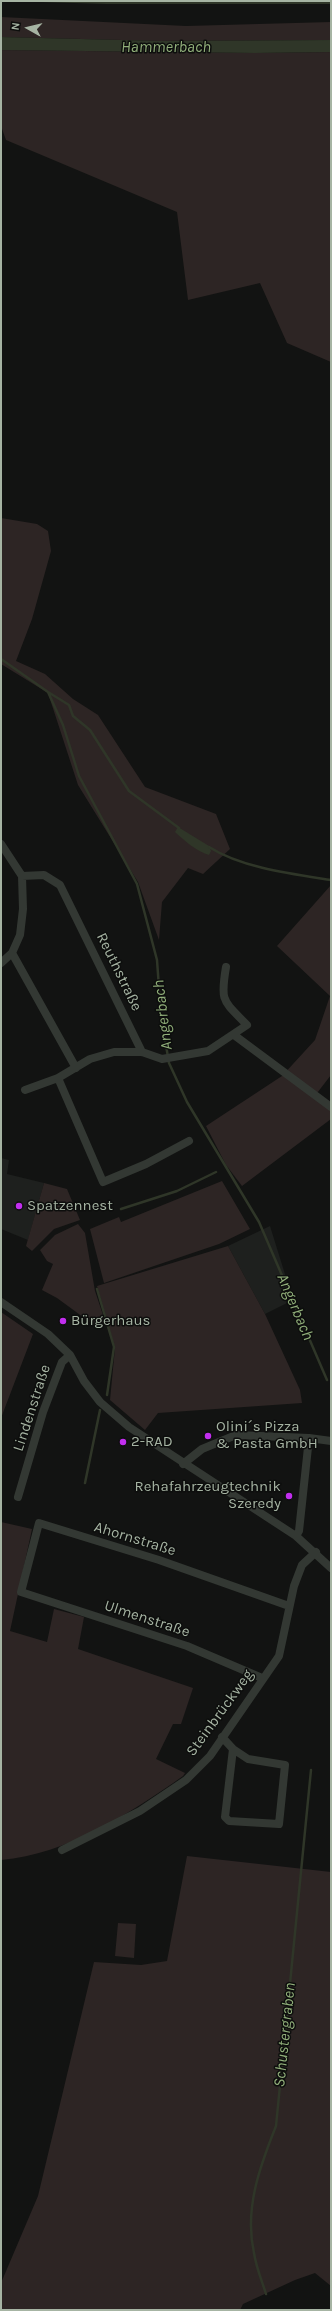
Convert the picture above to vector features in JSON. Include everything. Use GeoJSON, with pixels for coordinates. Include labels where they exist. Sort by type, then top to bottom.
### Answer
{"type":"FeatureCollection","features":[{"type":"Feature","properties":{"kind":"street"},"geometry":{"type":"LineString","coordinates":[[1,844],[22,876],[23,909],[20,936],[12,953],[1,963]]}},
{"type":"Feature","properties":{"kind":"street","name":"Reuthstraße"},"geometry":{"type":"LineString","coordinates":[[22,876],[44,875],[60,885],[142,1052]]}},
{"type":"Feature","properties":{"kind":"street"},"geometry":{"type":"LineString","coordinates":[[12,953],[76,1068]]}},
{"type":"Feature","properties":{"kind":"street"},"geometry":{"type":"LineString","coordinates":[[25,1090],[58,1078],[90,1059],[114,1052],[142,1052],[162,1059],[208,1051],[247,1025],[224,1001],[223,985],[226,967]]}},
{"type":"Feature","properties":{"kind":"street"},"geometry":{"type":"LineString","coordinates":[[234,1035],[331,1107]]}},
{"type":"Feature","properties":{"kind":"street"},"geometry":{"type":"LineString","coordinates":[[58,1078],[103,1182],[146,1164],[189,1141]]}},
{"type":"Feature","properties":{"kind":"street"},"geometry":{"type":"LineString","coordinates":[[1,1302],[48,1334],[70,1355],[84,1381],[100,1402],[129,1427],[183,1464],[296,1536],[316,1552],[331,1568]]}},
{"type":"Feature","properties":{"kind":"street","name":"Lindenstraße"},"geometry":{"type":"LineString","coordinates":[[18,1497],[62,1362],[70,1355]]}},
{"type":"Feature","properties":{"kind":"street"},"geometry":{"type":"LineString","coordinates":[[183,1464],[202,1449],[236,1435],[309,1438],[331,1441]]}},
{"type":"Feature","properties":{"kind":"street"},"geometry":{"type":"LineString","coordinates":[[296,1536],[299,1531],[309,1438]]}},
{"type":"Feature","properties":{"kind":"street","name":"Ahornstraße"},"geometry":{"type":"LineString","coordinates":[[21,1592],[38,1523],[159,1560],[289,1606]]}},
{"type":"Feature","properties":{"kind":"street","name":"Steinbrückweg"},"geometry":{"type":"LineString","coordinates":[[62,1850],[140,1811],[177,1787],[210,1756],[262,1678],[279,1656],[288,1620],[289,1606],[302,1566],[316,1552]]}},
{"type":"Feature","properties":{"kind":"street","name":"Ulmenstraße"},"geometry":{"type":"LineString","coordinates":[[21,1592],[187,1646],[262,1678]]}},
{"type":"Feature","properties":{"kind":"street"},"geometry":{"type":"LineString","coordinates":[[222,1737],[232,1749],[248,1759],[285,1765],[279,1824],[229,1821],[225,1817],[232,1749]]}},
{"type":"Feature","properties":{"kind":"shaded area"},"geometry":{"type":"Polygon","coordinates":[[[1,17],[186,26],[331,22],[331,40],[161,41],[1,37],[1,17]]]}},
{"type":"Feature","properties":{"kind":"shaded area"},"geometry":{"type":"Polygon","coordinates":[[[1,50],[255,53],[331,52],[331,362],[287,343],[260,283],[188,300],[177,212],[6,140],[1,126],[1,50]]]}},
{"type":"Feature","properties":{"kind":"shaded area"},"geometry":{"type":"Polygon","coordinates":[[[1,518],[37,524],[48,531],[51,551],[32,619],[16,661],[45,674],[73,699],[98,715],[145,787],[216,814],[230,849],[203,874],[188,868],[162,902],[159,940],[138,882],[78,785],[48,693],[1,664],[1,518]]]}},
{"type":"Feature","properties":{"kind":"shaded area"},"geometry":{"type":"Polygon","coordinates":[[[331,885],[331,1075],[314,1097],[331,1111],[331,1119],[242,1186],[226,1165],[206,1126],[282,1076],[315,1040],[330,996],[277,946],[331,885]]]}},
{"type":"Feature","properties":{"kind":"shaded area","name":"Spatzennest"},"geometry":{"type":"Polygon","coordinates":[[[1,1158],[9,1160],[7,1174],[44,1183],[28,1240],[1,1229],[1,1158]]]}},
{"type":"Feature","properties":{"kind":"shaded area"},"geometry":{"type":"Polygon","coordinates":[[[222,1181],[250,1229],[219,1244],[104,1283],[90,1229],[119,1217],[121,1222],[222,1181]]]}},
{"type":"Feature","properties":{"kind":"shaded area"},"geometry":{"type":"Polygon","coordinates":[[[44,1183],[67,1189],[80,1220],[54,1229],[32,1251],[26,1246],[44,1183]]]}},
{"type":"Feature","properties":{"kind":"shaded area"},"geometry":{"type":"Polygon","coordinates":[[[78,1224],[85,1233],[95,1291],[105,1321],[98,1328],[57,1298],[42,1290],[53,1264],[47,1261],[40,1250],[55,1235],[78,1224]]]}},
{"type":"Feature","properties":{"kind":"shaded area"},"geometry":{"type":"Polygon","coordinates":[[[270,1226],[293,1300],[265,1314],[228,1246],[270,1226]]]}},
{"type":"Feature","properties":{"kind":"shaded area"},"geometry":{"type":"Polygon","coordinates":[[[228,1246],[265,1314],[300,1390],[302,1403],[158,1413],[145,1430],[110,1400],[115,1348],[97,1286],[228,1246]]]}},
{"type":"Feature","properties":{"kind":"shaded area"},"geometry":{"type":"Polygon","coordinates":[[[1,1312],[33,1334],[1,1418],[1,1312]]]}},
{"type":"Feature","properties":{"kind":"shaded area"},"geometry":{"type":"Polygon","coordinates":[[[1,1522],[32,1529],[10,1631],[47,1642],[54,1609],[84,1617],[78,1649],[193,1688],[181,1724],[173,1724],[156,1759],[185,1773],[183,1776],[119,1818],[74,1841],[50,1850],[1,1860],[1,1522]]]}},
{"type":"Feature","properties":{"kind":"shaded area"},"geometry":{"type":"Polygon","coordinates":[[[187,1856],[331,1872],[331,2286],[315,2273],[295,2280],[243,2304],[240,2310],[1,2310],[1,2283],[38,2196],[94,1962],[141,1965],[167,1961],[187,1856]]]}},
{"type":"Feature","properties":{"kind":"shaded area"},"geometry":{"type":"Polygon","coordinates":[[[118,1923],[136,1924],[134,1958],[115,1956],[118,1923]]]}},
{"type":"Feature","properties":{"kind":"water"},"geometry":{"type":"Polygon","coordinates":[[[9,1],[331,1],[331,4],[106,4],[9,1]]]}},
{"type":"Feature","properties":{"kind":"water","name":"Hammerbach"},"geometry":{"type":"Polygon","coordinates":[[[1,37],[161,41],[331,40],[331,52],[255,53],[1,50],[1,37]]]}},
{"type":"Feature","properties":{"kind":"water"},"geometry":{"type":"Polygon","coordinates":[[[178,827],[209,846],[211,851],[209,855],[195,848],[175,832],[178,827]]]}},
{"type":"Feature","properties":{"kind":"waterway","name":"Angerbach"},"geometry":{"type":"LineString","coordinates":[[1,659],[48,692],[63,725],[79,776],[137,884],[157,960],[161,1016],[169,1063],[187,1102],[259,1222],[327,1380]]}},
{"type":"Feature","properties":{"kind":"waterway"},"geometry":{"type":"LineString","coordinates":[[48,692],[69,705],[73,716],[90,730],[129,791],[179,828]]}},
{"type":"Feature","properties":{"kind":"waterway"},"geometry":{"type":"LineString","coordinates":[[209,847],[236,860],[252,865],[331,880]]}},
{"type":"Feature","properties":{"kind":"waterway"},"geometry":{"type":"LineString","coordinates":[[121,1209],[177,1191],[216,1172]]}},
{"type":"Feature","properties":{"kind":"waterway"},"geometry":{"type":"LineString","coordinates":[[97,1289],[114,1347],[107,1395]]}},
{"type":"Feature","properties":{"kind":"waterway"},"geometry":{"type":"LineString","coordinates":[[85,1483],[100,1410]]}},
{"type":"Feature","properties":{"kind":"waterway","name":"Schustergraben"},"geometry":{"type":"LineString","coordinates":[[266,2294],[256,2263],[251,2237],[252,2204],[259,2172],[276,2126],[311,1770]]}},
{"type":"Feature","properties":{"kind":"place","name":"Spatzennest"},"geometry":{"type":"Point","coordinates":[19,1206]}},
{"type":"Feature","properties":{"kind":"place","name":"Bürgerhaus"},"geometry":{"type":"Point","coordinates":[63,1321]}},
{"type":"Feature","properties":{"kind":"place","name":"Olini´s Pizza & Pasta GmbH"},"geometry":{"type":"Point","coordinates":[208,1436]}},
{"type":"Feature","properties":{"kind":"place","name":"2-RAD"},"geometry":{"type":"Point","coordinates":[123,1442]}},
{"type":"Feature","properties":{"kind":"place","name":"Rehafahrzeugtechnik Szeredy"},"geometry":{"type":"Point","coordinates":[289,1496]}}]}
